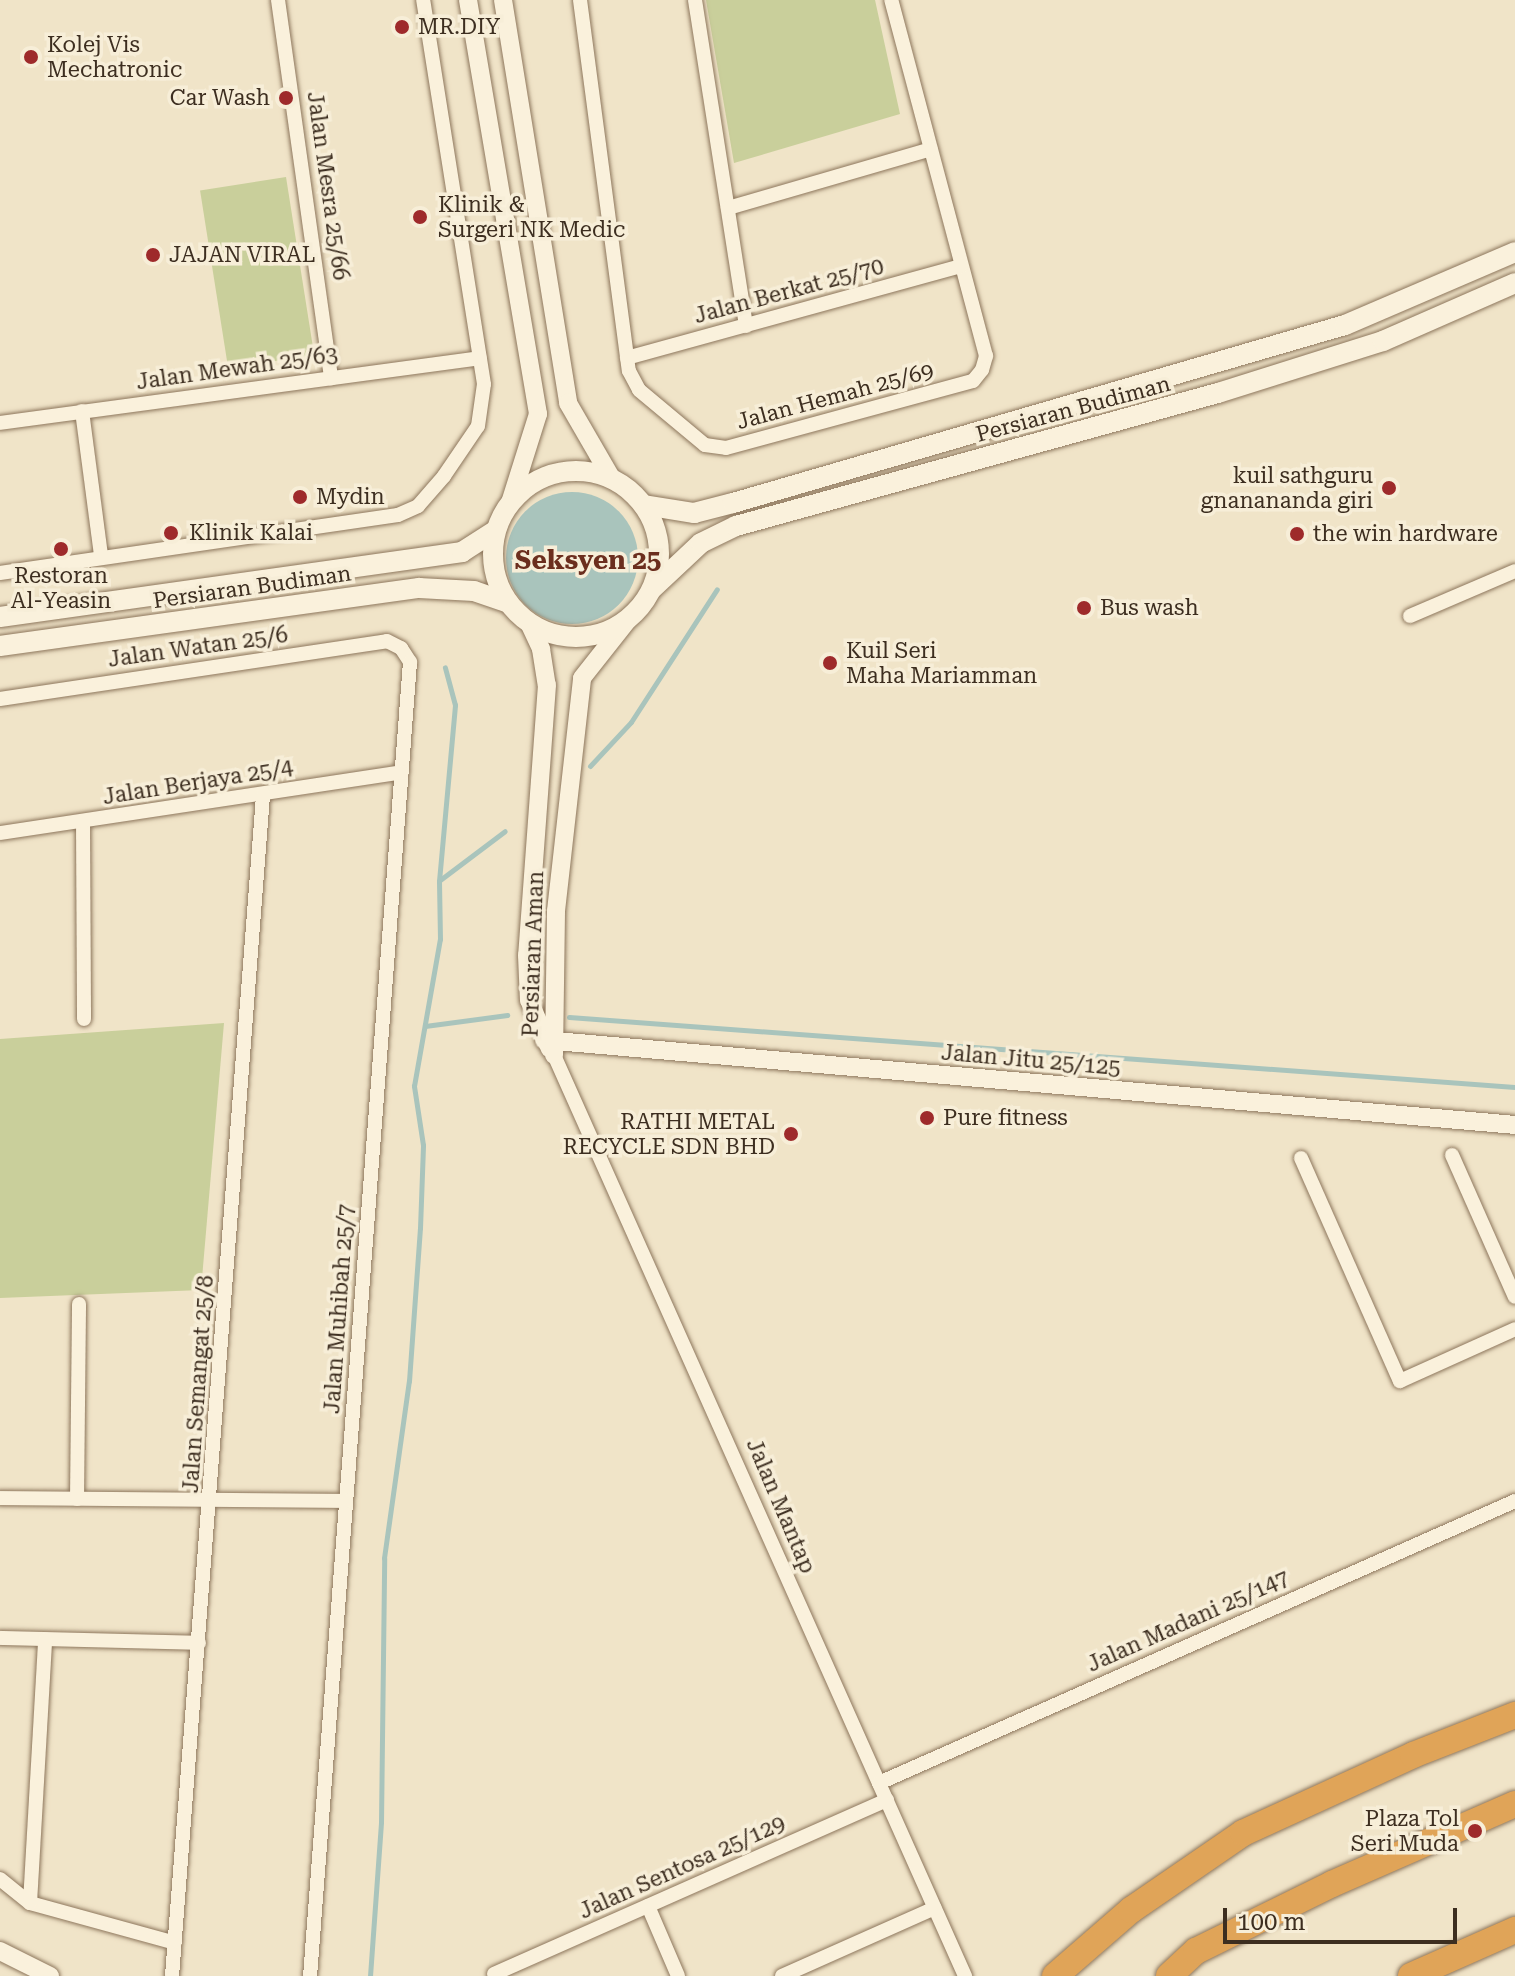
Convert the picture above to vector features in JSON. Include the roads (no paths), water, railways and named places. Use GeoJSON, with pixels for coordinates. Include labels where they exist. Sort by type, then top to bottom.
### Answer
{"type":"FeatureCollection","features":[{"type":"Feature","properties":{"kind":"highway"},"geometry":{"type":"LineString","coordinates":[[1055,1976],[1131,1910],[1243,1833],[1413,1755],[1515,1715]]}},
{"type":"Feature","properties":{"kind":"highway"},"geometry":{"type":"LineString","coordinates":[[1169,1976],[1196,1951],[1304,1898],[1515,1804]]}},
{"type":"Feature","properties":{"kind":"highway"},"geometry":{"type":"LineString","coordinates":[[1411,1976],[1515,1930]]}},
{"type":"Feature","properties":{"kind":"main road","name":"Persiaran Budiman"},"geometry":{"type":"LineString","coordinates":[[644,505],[694,513],[1345,325],[1515,252]]}},
{"type":"Feature","properties":{"kind":"main road"},"geometry":{"type":"LineString","coordinates":[[1345,325],[1491,277],[1515,282]]}},
{"type":"Feature","properties":{"kind":"main road","name":"Persiaran Budiman"},"geometry":{"type":"LineString","coordinates":[[652,589],[701,543],[736,526],[1218,393],[1383,341],[1515,282]]}},
{"type":"Feature","properties":{"kind":"main road"},"geometry":{"type":"LineString","coordinates":[[585,471],[612,479],[644,505],[659,546],[652,589],[627,621],[604,633],[578,638],[552,635],[529,623],[508,603],[493,555],[496,530],[510,503],[531,484],[557,473],[585,471]]}},
{"type":"Feature","properties":{"kind":"main road","name":"Persiaran Budiman"},"geometry":{"type":"LineString","coordinates":[[0,617],[462,552],[496,530]]}},
{"type":"Feature","properties":{"kind":"main road","name":"Persiaran Budiman"},"geometry":{"type":"LineString","coordinates":[[0,646],[419,588],[474,591],[508,603]]}},
{"type":"Feature","properties":{"kind":"street","name":"Jalan Mesra 25/66"},"geometry":{"type":"LineString","coordinates":[[278,0],[331,378]]}},
{"type":"Feature","properties":{"kind":"street"},"geometry":{"type":"LineString","coordinates":[[0,573],[101,555],[398,515],[418,506],[478,426],[483,411],[480,358],[423,0]]}},
{"type":"Feature","properties":{"kind":"street"},"geometry":{"type":"LineString","coordinates":[[468,0],[538,414],[510,503]]}},
{"type":"Feature","properties":{"kind":"street"},"geometry":{"type":"LineString","coordinates":[[503,0],[568,403],[612,479]]}},
{"type":"Feature","properties":{"kind":"street"},"geometry":{"type":"LineString","coordinates":[[695,0],[746,326]]}},
{"type":"Feature","properties":{"kind":"street","name":"Jalan Hemah 25/69"},"geometry":{"type":"LineString","coordinates":[[584,1],[627,358],[639,390],[705,445],[726,448],[973,381],[986,356],[891,0]]}},
{"type":"Feature","properties":{"kind":"street"},"geometry":{"type":"LineString","coordinates":[[728,208],[931,149]]}},
{"type":"Feature","properties":{"kind":"street","name":"Jalan Berkat 25/70"},"geometry":{"type":"LineString","coordinates":[[627,358],[961,266]]}},
{"type":"Feature","properties":{"kind":"street","name":"Jalan Mewah 25/63"},"geometry":{"type":"LineString","coordinates":[[0,423],[480,358]]}},
{"type":"Feature","properties":{"kind":"street"},"geometry":{"type":"LineString","coordinates":[[82,411],[101,555]]}},
{"type":"Feature","properties":{"kind":"street"},"geometry":{"type":"LineString","coordinates":[[1410,616],[1515,571]]}},
{"type":"Feature","properties":{"kind":"street","name":"Persiaran Aman"},"geometry":{"type":"LineString","coordinates":[[550,1045],[556,911],[582,678],[627,621]]}},
{"type":"Feature","properties":{"kind":"street","name":"Persiaran Aman"},"geometry":{"type":"LineString","coordinates":[[529,623],[541,649],[547,685],[527,955],[529,1000],[550,1045]]}},
{"type":"Feature","properties":{"kind":"street","name":"Jalan Watan 25/6"},"geometry":{"type":"LineString","coordinates":[[0,699],[387,641],[401,648]]}},
{"type":"Feature","properties":{"kind":"street","name":"Jalan Muhibah 25/7"},"geometry":{"type":"LineString","coordinates":[[310,1976],[410,662],[401,648]]}},
{"type":"Feature","properties":{"kind":"street","name":"Jalan Berjaya 25/4"},"geometry":{"type":"LineString","coordinates":[[0,833],[401,772]]}},
{"type":"Feature","properties":{"kind":"street","name":"Jalan Semangat 25/8"},"geometry":{"type":"LineString","coordinates":[[172,1976],[212,1500],[263,795]]}},
{"type":"Feature","properties":{"kind":"street"},"geometry":{"type":"LineString","coordinates":[[83,821],[84,1019]]}},
{"type":"Feature","properties":{"kind":"street","name":"Jalan Jitu 25/125"},"geometry":{"type":"LineString","coordinates":[[550,1045],[1515,1125]]}},
{"type":"Feature","properties":{"kind":"street","name":"Jalan Mantap"},"geometry":{"type":"LineString","coordinates":[[550,1045],[965,1976]]}},
{"type":"Feature","properties":{"kind":"street"},"geometry":{"type":"LineString","coordinates":[[1452,1155],[1515,1297]]}},
{"type":"Feature","properties":{"kind":"street"},"geometry":{"type":"LineString","coordinates":[[1301,1158],[1400,1381],[1515,1329]]}},
{"type":"Feature","properties":{"kind":"street"},"geometry":{"type":"LineString","coordinates":[[77,1499],[79,1304]]}},
{"type":"Feature","properties":{"kind":"street"},"geometry":{"type":"LineString","coordinates":[[0,1498],[346,1501]]}},
{"type":"Feature","properties":{"kind":"street","name":"Jalan Madani 25/147"},"geometry":{"type":"LineString","coordinates":[[879,1783],[1515,1501]]}},
{"type":"Feature","properties":{"kind":"street"},"geometry":{"type":"LineString","coordinates":[[0,1638],[199,1643]]}},
{"type":"Feature","properties":{"kind":"street"},"geometry":{"type":"LineString","coordinates":[[30,1903],[45,1639]]}},
{"type":"Feature","properties":{"kind":"street","name":"Jalan Sentosa 25/129"},"geometry":{"type":"LineString","coordinates":[[494,1974],[887,1800]]}},
{"type":"Feature","properties":{"kind":"street"},"geometry":{"type":"LineString","coordinates":[[0,1879],[30,1903],[175,1943]]}},
{"type":"Feature","properties":{"kind":"street"},"geometry":{"type":"LineString","coordinates":[[648,1906],[678,1976]]}},
{"type":"Feature","properties":{"kind":"street"},"geometry":{"type":"LineString","coordinates":[[782,1976],[935,1908]]}},
{"type":"Feature","properties":{"kind":"street"},"geometry":{"type":"LineString","coordinates":[[0,1951],[50,1976]]}},
{"type":"Feature","properties":{"kind":"water"},"geometry":{"type":"Polygon","coordinates":[[[572,492],[597,497],[619,511],[633,533],[638,558],[633,583],[619,605],[597,619],[572,624],[547,619],[525,605],[511,583],[506,558],[511,533],[525,511],[547,497],[572,492]]]}},
{"type":"Feature","properties":{"kind":"waterway"},"geometry":{"type":"LineString","coordinates":[[590,766],[631,722],[717,589]]}},
{"type":"Feature","properties":{"kind":"waterway"},"geometry":{"type":"LineString","coordinates":[[370,1976],[381,1822],[384,1558],[409,1381],[420,1228],[423,1145],[414,1086],[440,939],[439,881],[455,705],[445,667]]}},
{"type":"Feature","properties":{"kind":"waterway"},"geometry":{"type":"LineString","coordinates":[[440,880],[505,831]]}},
{"type":"Feature","properties":{"kind":"waterway"},"geometry":{"type":"LineString","coordinates":[[425,1026],[507,1015]]}},
{"type":"Feature","properties":{"kind":"waterway"},"geometry":{"type":"LineString","coordinates":[[569,1017],[1515,1087]]}},
{"type":"Feature","properties":{"kind":"place","name":"MR.DIY"},"geometry":{"type":"Point","coordinates":[402,27]}},
{"type":"Feature","properties":{"kind":"place","name":"Kolej Vis Mechatronic"},"geometry":{"type":"Point","coordinates":[31,57]}},
{"type":"Feature","properties":{"kind":"place","name":"Car Wash"},"geometry":{"type":"Point","coordinates":[286,98]}},
{"type":"Feature","properties":{"kind":"place","name":"Klinik & Surgeri NK Medic"},"geometry":{"type":"Point","coordinates":[420,217]}},
{"type":"Feature","properties":{"kind":"place","name":"JAJAN VIRAL"},"geometry":{"type":"Point","coordinates":[153,255]}},
{"type":"Feature","properties":{"kind":"place","name":"kuil sathguru gnanananda giri"},"geometry":{"type":"Point","coordinates":[1389,488]}},
{"type":"Feature","properties":{"kind":"place","name":"Mydin"},"geometry":{"type":"Point","coordinates":[300,497]}},
{"type":"Feature","properties":{"kind":"place","name":"Klinik Kalai"},"geometry":{"type":"Point","coordinates":[171,533]}},
{"type":"Feature","properties":{"kind":"place","name":"the win hardware"},"geometry":{"type":"Point","coordinates":[1297,534]}},
{"type":"Feature","properties":{"kind":"place","name":"Restoran Al-Yeasin"},"geometry":{"type":"Point","coordinates":[61,549]}},
{"type":"Feature","properties":{"kind":"place","name":"Bus wash"},"geometry":{"type":"Point","coordinates":[1084,608]}},
{"type":"Feature","properties":{"kind":"place","name":"Kuil Seri Maha Mariamman"},"geometry":{"type":"Point","coordinates":[830,663]}},
{"type":"Feature","properties":{"kind":"place","name":"Pure fitness"},"geometry":{"type":"Point","coordinates":[927,1118]}},
{"type":"Feature","properties":{"kind":"place","name":"RATHI METAL RECYCLE SDN BHD"},"geometry":{"type":"Point","coordinates":[791,1134]}},
{"type":"Feature","properties":{"kind":"place","name":"Plaza Tol Seri Muda"},"geometry":{"type":"Point","coordinates":[1475,1831]}},
{"type":"Feature","properties":{"kind":"district","name":"Seksyen 25"},"geometry":{"type":"Point","coordinates":[588,561]}}]}
